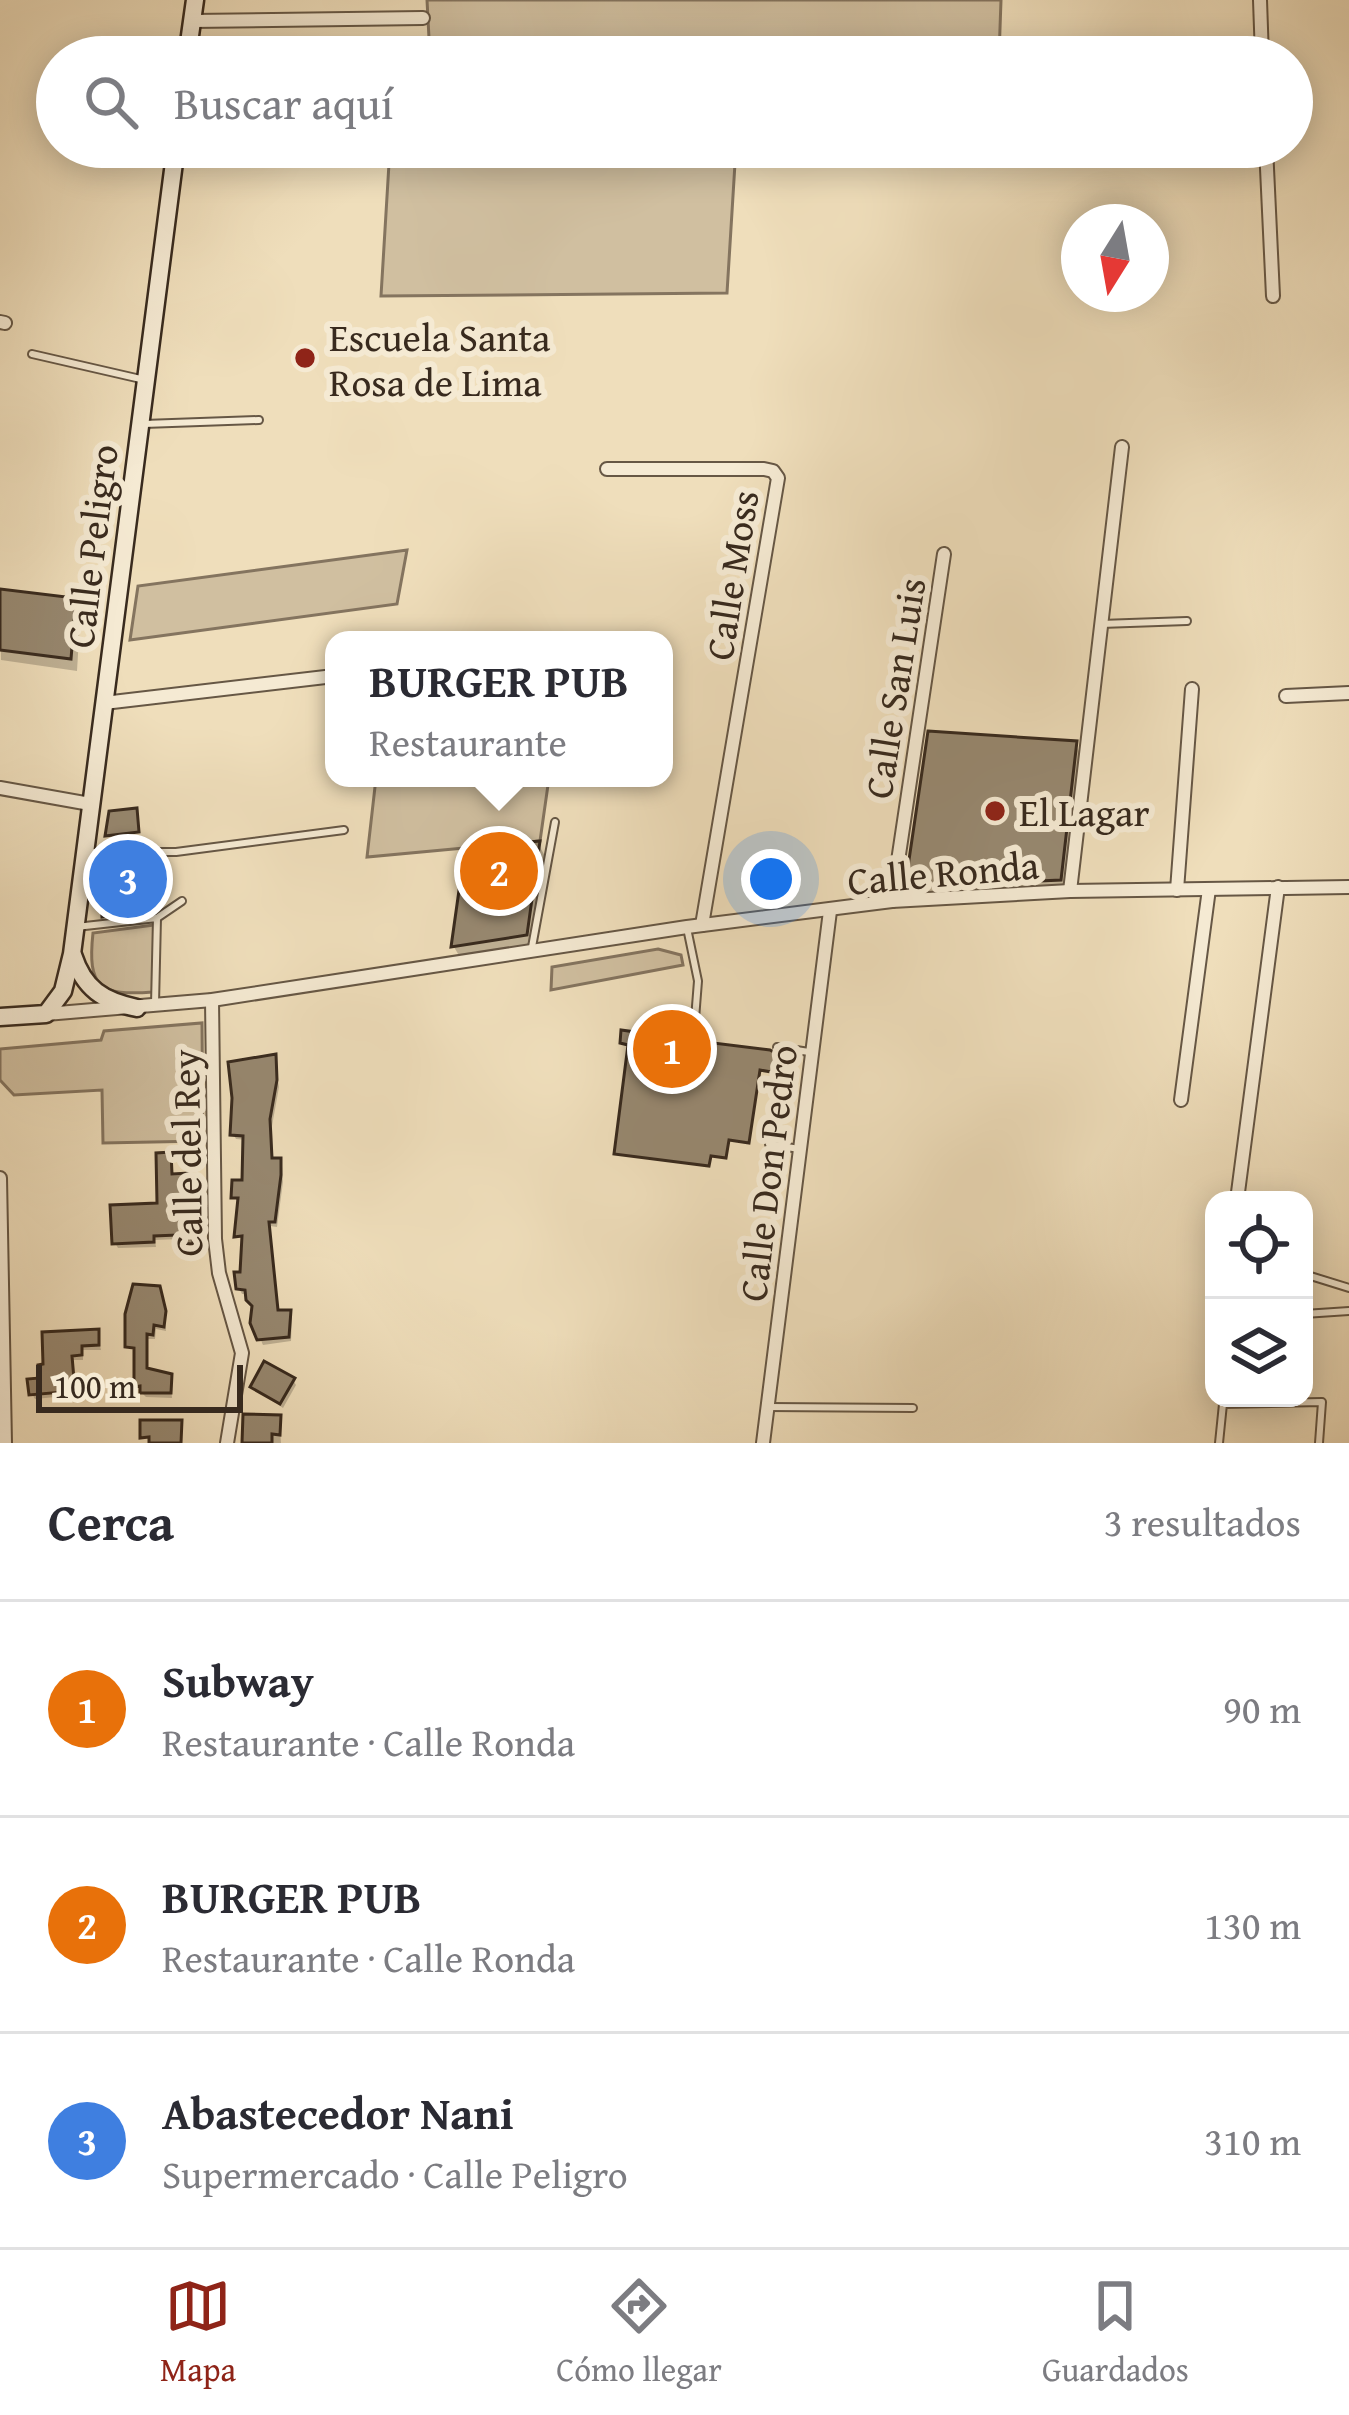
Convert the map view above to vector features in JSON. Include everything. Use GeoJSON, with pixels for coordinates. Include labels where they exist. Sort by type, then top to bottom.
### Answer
{"type":"FeatureCollection","features":[{"type":"Feature","properties":{"kind":"main road"},"geometry":{"type":"LineString","coordinates":[[190,36],[195,0]]}},
{"type":"Feature","properties":{"kind":"main road","name":"Calle Peligro"},"geometry":{"type":"LineString","coordinates":[[46,1014],[63,991],[72,954],[173,168]]}},
{"type":"Feature","properties":{"kind":"main road"},"geometry":{"type":"LineString","coordinates":[[72,954],[89,988],[109,1002],[146,1008]]}},
{"type":"Feature","properties":{"kind":"main road"},"geometry":{"type":"LineString","coordinates":[[0,1017],[46,1014]]}},
{"type":"Feature","properties":{"kind":"street"},"geometry":{"type":"LineString","coordinates":[[1260,0],[1261,36]]}},
{"type":"Feature","properties":{"kind":"street"},"geometry":{"type":"LineString","coordinates":[[192,21],[423,18]]}},
{"type":"Feature","properties":{"kind":"street"},"geometry":{"type":"LineString","coordinates":[[1268,168],[1273,296]]}},
{"type":"Feature","properties":{"kind":"street"},"geometry":{"type":"LineString","coordinates":[[1070,891],[1122,448]]}},
{"type":"Feature","properties":{"kind":"street","name":"Calle Moss"},"geometry":{"type":"LineString","coordinates":[[607,469],[764,469],[778,478],[702,925]]}},
{"type":"Feature","properties":{"kind":"street","name":"Calle San Luis"},"geometry":{"type":"LineString","coordinates":[[892,901],[944,554]]}},
{"type":"Feature","properties":{"kind":"street"},"geometry":{"type":"LineString","coordinates":[[104,703],[325,677]]}},
{"type":"Feature","properties":{"kind":"street"},"geometry":{"type":"LineString","coordinates":[[1177,890],[1192,689]]}},
{"type":"Feature","properties":{"kind":"street"},"geometry":{"type":"LineString","coordinates":[[1286,696],[1349,693]]}},
{"type":"Feature","properties":{"kind":"street"},"geometry":{"type":"LineString","coordinates":[[0,788],[90,804]]}},
{"type":"Feature","properties":{"kind":"street"},"geometry":{"type":"LineString","coordinates":[[1238,1191],[1278,887]]}},
{"type":"Feature","properties":{"kind":"street","name":"Calle Ronda"},"geometry":{"type":"LineString","coordinates":[[46,1014],[212,1000],[687,927],[892,901],[1070,891],[1349,887]]}},
{"type":"Feature","properties":{"kind":"street"},"geometry":{"type":"LineString","coordinates":[[1181,1100],[1209,889]]}},
{"type":"Feature","properties":{"kind":"street","name":"Calle Don Pedro"},"geometry":{"type":"LineString","coordinates":[[763,1443],[830,911]]}},
{"type":"Feature","properties":{"kind":"street","name":"Calle del Rey"},"geometry":{"type":"LineString","coordinates":[[212,1000],[214,1239],[242,1353],[227,1443]]}},
{"type":"Feature","properties":{"kind":"street"},"geometry":{"type":"LineString","coordinates":[[0,1178],[5,1443]]}},
{"type":"Feature","properties":{"kind":"lane"},"geometry":{"type":"LineString","coordinates":[[32,354],[146,380]]}},
{"type":"Feature","properties":{"kind":"lane"},"geometry":{"type":"LineString","coordinates":[[140,424],[259,420]]}},
{"type":"Feature","properties":{"kind":"lane"},"geometry":{"type":"LineString","coordinates":[[1101,624],[1187,621]]}},
{"type":"Feature","properties":{"kind":"lane"},"geometry":{"type":"LineString","coordinates":[[532,951],[555,822]]}},
{"type":"Feature","properties":{"kind":"lane"},"geometry":{"type":"LineString","coordinates":[[85,852],[176,852],[344,830]]}},
{"type":"Feature","properties":{"kind":"lane"},"geometry":{"type":"LineString","coordinates":[[76,927],[157,918],[182,901]]}},
{"type":"Feature","properties":{"kind":"lane"},"geometry":{"type":"LineString","coordinates":[[146,1008],[157,918]]}},
{"type":"Feature","properties":{"kind":"lane"},"geometry":{"type":"LineString","coordinates":[[687,927],[698,981],[695,1019]]}},
{"type":"Feature","properties":{"kind":"lane"},"geometry":{"type":"LineString","coordinates":[[777,1047],[812,1053]]}},
{"type":"Feature","properties":{"kind":"lane"},"geometry":{"type":"LineString","coordinates":[[775,1108],[769,1144],[799,1149]]}},
{"type":"Feature","properties":{"kind":"lane"},"geometry":{"type":"LineString","coordinates":[[1313,1277],[1349,1288]]}},
{"type":"Feature","properties":{"kind":"lane"},"geometry":{"type":"LineString","coordinates":[[1313,1313],[1349,1311]]}},
{"type":"Feature","properties":{"kind":"lane"},"geometry":{"type":"LineString","coordinates":[[1313,1402],[1322,1402],[1319,1443]]}},
{"type":"Feature","properties":{"kind":"lane"},"geometry":{"type":"LineString","coordinates":[[768,1407],[913,1408]]}},
{"type":"Feature","properties":{"kind":"lane"},"geometry":{"type":"LineString","coordinates":[[1219,1443],[1223,1407]]}},
{"type":"Feature","properties":{"kind":"shaded area"},"geometry":{"type":"Polygon","coordinates":[[[427,0],[1001,0],[1000,36],[429,36],[427,0]]]}},
{"type":"Feature","properties":{"kind":"shaded area"},"geometry":{"type":"Polygon","coordinates":[[[389,168],[735,168],[727,293],[381,296],[389,168]]]}},
{"type":"Feature","properties":{"kind":"shaded area"},"geometry":{"type":"Polygon","coordinates":[[[407,550],[397,604],[130,640],[138,586],[407,550]]]}},
{"type":"Feature","properties":{"kind":"shaded area"},"geometry":{"type":"Polygon","coordinates":[[[375,787],[548,787],[540,841],[367,857],[375,787]]]}},
{"type":"Feature","properties":{"kind":"shaded area"},"geometry":{"type":"Polygon","coordinates":[[[154,925],[153,992],[120,992],[101,985],[92,966],[93,933],[154,925]]]}},
{"type":"Feature","properties":{"kind":"shaded area"},"geometry":{"type":"Polygon","coordinates":[[[658,949],[681,955],[683,965],[551,990],[552,967],[658,949]]]}},
{"type":"Feature","properties":{"kind":"shaded area"},"geometry":{"type":"Polygon","coordinates":[[[202,1023],[203,1141],[103,1143],[102,1090],[14,1095],[0,1080],[0,1049],[101,1040],[104,1031],[202,1023]]]}},
{"type":"Feature","properties":{"kind":"building"},"geometry":{"type":"Polygon","coordinates":[[[0,589],[83,599],[82,610],[75,609],[71,659],[0,650],[0,589]]]}},
{"type":"Feature","properties":{"kind":"building","name":"El Lagar"},"geometry":{"type":"Polygon","coordinates":[[[928,731],[1077,741],[1061,880],[905,887],[928,731]]]}},
{"type":"Feature","properties":{"kind":"building"},"geometry":{"type":"Polygon","coordinates":[[[137,808],[139,832],[105,836],[109,811],[137,808]]]}},
{"type":"Feature","properties":{"kind":"building"},"geometry":{"type":"Polygon","coordinates":[[[540,841],[527,935],[451,947],[465,848],[540,841]]]}},
{"type":"Feature","properties":{"kind":"building"},"geometry":{"type":"Polygon","coordinates":[[[141,874],[142,890],[153,896],[154,910],[102,917],[101,894],[115,884],[116,875],[141,874]]]}},
{"type":"Feature","properties":{"kind":"building"},"geometry":{"type":"Polygon","coordinates":[[[682,1023],[699,1025],[697,1041],[779,1055],[777,1073],[760,1070],[749,1143],[729,1140],[726,1158],[711,1156],[709,1166],[614,1154],[628,1045],[620,1043],[621,1030],[680,1038],[682,1023]]]}},
{"type":"Feature","properties":{"kind":"building"},"geometry":{"type":"Polygon","coordinates":[[[276,1054],[270,1119],[272,1158],[281,1158],[281,1175],[275,1222],[269,1222],[278,1310],[291,1310],[289,1337],[257,1340],[250,1323],[252,1306],[245,1290],[236,1289],[234,1272],[240,1272],[242,1236],[234,1237],[238,1198],[231,1198],[232,1180],[242,1180],[243,1136],[230,1135],[228,1062],[276,1054]]]}},
{"type":"Feature","properties":{"kind":"building"},"geometry":{"type":"Polygon","coordinates":[[[171,1152],[172,1174],[188,1173],[187,1203],[181,1203],[182,1228],[193,1228],[193,1244],[176,1243],[177,1235],[154,1236],[154,1242],[112,1244],[110,1205],[157,1203],[156,1153],[171,1152]]]}},
{"type":"Feature","properties":{"kind":"building"},"geometry":{"type":"Polygon","coordinates":[[[133,1284],[160,1286],[164,1327],[154,1325],[153,1335],[147,1334],[147,1368],[172,1374],[171,1393],[140,1393],[140,1386],[134,1387],[134,1348],[125,1347],[125,1314],[133,1284]]]}},
{"type":"Feature","properties":{"kind":"building"},"geometry":{"type":"Polygon","coordinates":[[[99,1329],[99,1345],[82,1346],[82,1355],[72,1356],[75,1391],[29,1395],[27,1379],[40,1378],[38,1365],[43,1364],[42,1332],[99,1329]]]}},
{"type":"Feature","properties":{"kind":"building"},"geometry":{"type":"Polygon","coordinates":[[[264,1361],[295,1378],[280,1404],[250,1387],[264,1361]]]}},
{"type":"Feature","properties":{"kind":"building"},"geometry":{"type":"Polygon","coordinates":[[[243,1414],[281,1415],[280,1435],[272,1434],[272,1443],[242,1443],[243,1414]]]}},
{"type":"Feature","properties":{"kind":"building"},"geometry":{"type":"Polygon","coordinates":[[[140,1420],[182,1420],[181,1443],[149,1443],[149,1437],[140,1438],[140,1420]]]}},
{"type":"Feature","properties":{"kind":"place","name":"Escuela Santa Rosa de Lima"},"geometry":{"type":"Point","coordinates":[305,358]}},
{"type":"Feature","properties":{"kind":"place","name":"El Lagar"},"geometry":{"type":"Point","coordinates":[995,811]}},
{"type":"Feature","properties":{"kind":"place","name":"BURGER PUB"},"geometry":{"type":"Point","coordinates":[499,871]}},
{"type":"Feature","properties":{"kind":"place","name":"Abastecedor Nani"},"geometry":{"type":"Point","coordinates":[128,879]}},
{"type":"Feature","properties":{"kind":"place","name":"Subway"},"geometry":{"type":"Point","coordinates":[672,1049]}}]}
